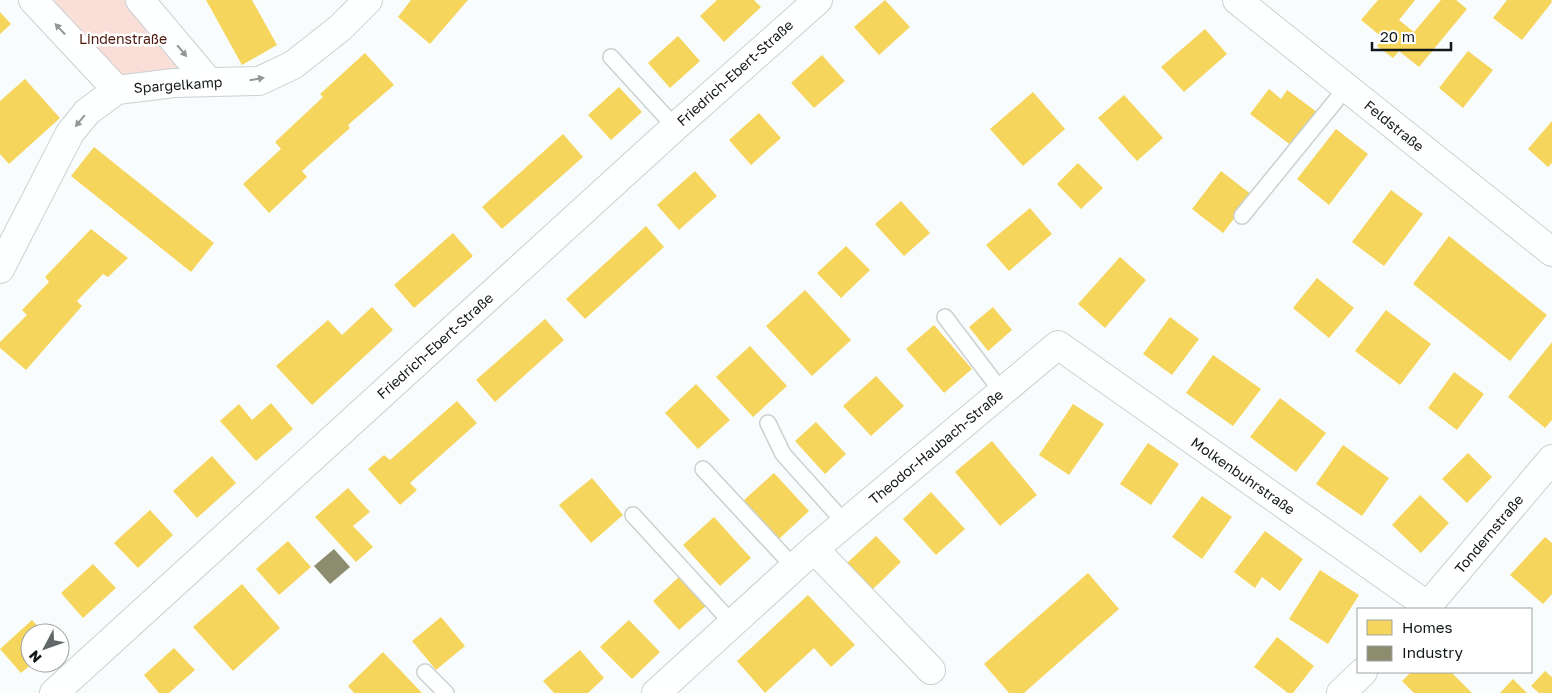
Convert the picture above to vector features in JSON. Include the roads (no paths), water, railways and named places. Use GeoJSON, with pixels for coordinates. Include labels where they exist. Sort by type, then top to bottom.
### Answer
{"type":"FeatureCollection","features":[{"type":"Feature","properties":{"kind":"street"},"geometry":{"type":"LineString","coordinates":[[33,0],[117,90]]}},
{"type":"Feature","properties":{"kind":"street"},"geometry":{"type":"LineString","coordinates":[[140,0],[208,82]]}},
{"type":"Feature","properties":{"kind":"street","name":"Spargelkamp"},"geometry":{"type":"LineString","coordinates":[[0,269],[70,133],[87,112],[117,90],[174,83],[259,81],[293,66],[340,28],[368,0]]}},
{"type":"Feature","properties":{"kind":"street","name":"Friedrich-Ebert-Straße"},"geometry":{"type":"LineString","coordinates":[[54,693],[675,127],[818,0]]}},
{"type":"Feature","properties":{"kind":"street","name":"Feldstraße"},"geometry":{"type":"LineString","coordinates":[[1237,0],[1552,252]]}},
{"type":"Feature","properties":{"kind":"street","name":"Theodor-Haubach-Straße"},"geometry":{"type":"LineString","coordinates":[[656,693],[804,558],[1058,345]]}},
{"type":"Feature","properties":{"kind":"street","name":"Molkenbuhrstraße"},"geometry":{"type":"LineString","coordinates":[[1058,345],[1427,608]]}},
{"type":"Feature","properties":{"kind":"street","name":"Tondernstraße"},"geometry":{"type":"LineString","coordinates":[[1427,608],[1552,459]]}},
{"type":"Feature","properties":{"kind":"street"},"geometry":{"type":"LineString","coordinates":[[804,558],[931,670]]}},
{"type":"Feature","properties":{"kind":"street"},"geometry":{"type":"LineString","coordinates":[[1342,693],[1362,673]]}},
{"type":"Feature","properties":{"kind":"lane"},"geometry":{"type":"LineString","coordinates":[[611,57],[675,127]]}},
{"type":"Feature","properties":{"kind":"lane"},"geometry":{"type":"LineString","coordinates":[[1242,216],[1346,88]]}},
{"type":"Feature","properties":{"kind":"lane"},"geometry":{"type":"LineString","coordinates":[[945,317],[1002,392]]}},
{"type":"Feature","properties":{"kind":"lane"},"geometry":{"type":"LineString","coordinates":[[768,424],[783,454],[845,523]]}},
{"type":"Feature","properties":{"kind":"lane"},"geometry":{"type":"LineString","coordinates":[[703,469],[804,558]]}},
{"type":"Feature","properties":{"kind":"lane"},"geometry":{"type":"LineString","coordinates":[[633,515],[732,623]]}},
{"type":"Feature","properties":{"kind":"lane"},"geometry":{"type":"LineString","coordinates":[[424,672],[446,693]]}},
{"type":"Feature","properties":{"kind":"park label","name":"Lindenstraße"},"geometry":{"type":"Point","coordinates":[123,39]}}]}
